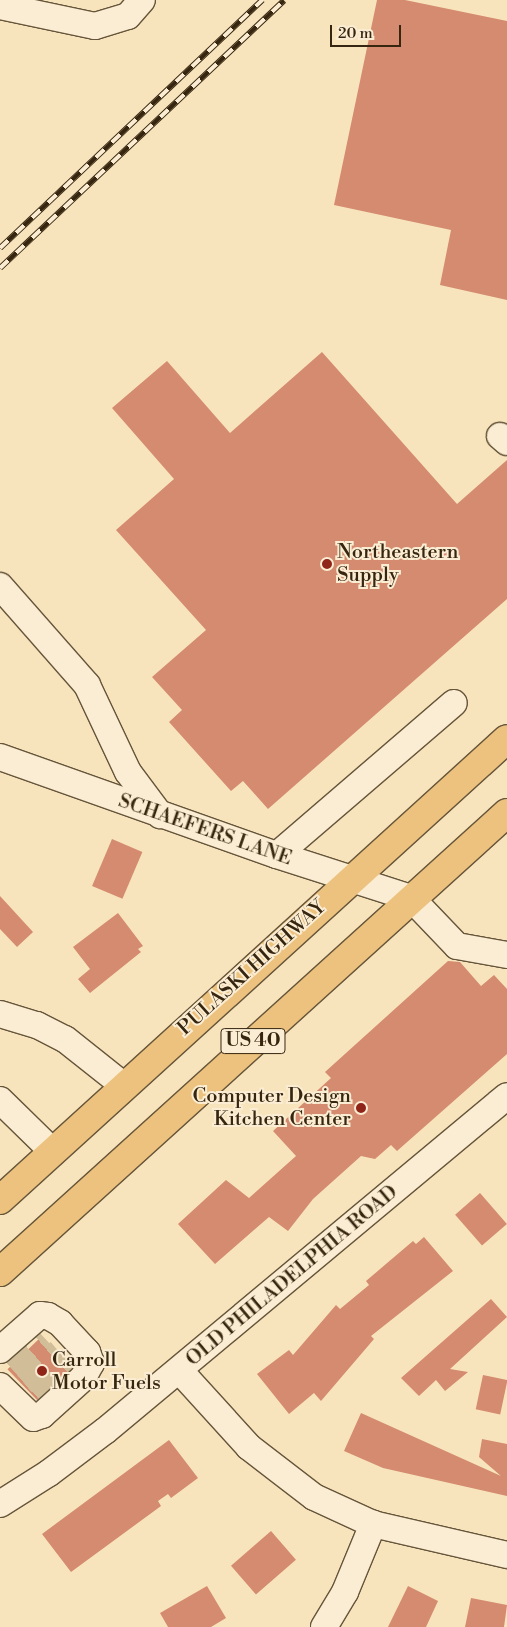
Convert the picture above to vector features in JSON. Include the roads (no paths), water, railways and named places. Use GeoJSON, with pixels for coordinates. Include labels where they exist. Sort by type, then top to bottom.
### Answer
{"type":"FeatureCollection","features":[{"type":"Feature","properties":{"kind":"highway","name":"PULASKI HIGHWAY"},"geometry":{"type":"LineString","coordinates":[[0,1200],[350,879],[507,739]]}},
{"type":"Feature","properties":{"kind":"highway","name":"US 40"},"geometry":{"type":"LineString","coordinates":[[0,1272],[507,813]]}},
{"type":"Feature","properties":{"kind":"street"},"geometry":{"type":"LineString","coordinates":[[0,6],[95,26],[128,16],[142,0]]}},
{"type":"Feature","properties":{"kind":"street"},"geometry":{"type":"LineString","coordinates":[[0,586],[87,686],[128,772],[160,815]]}},
{"type":"Feature","properties":{"kind":"street"},"geometry":{"type":"LineString","coordinates":[[277,855],[454,703]]}},
{"type":"Feature","properties":{"kind":"street","name":"SCHAEFERS LANE"},"geometry":{"type":"LineString","coordinates":[[0,757],[160,815],[411,898]]}},
{"type":"Feature","properties":{"kind":"street"},"geometry":{"type":"LineString","coordinates":[[411,898],[457,946],[507,954]]}},
{"type":"Feature","properties":{"kind":"street"},"geometry":{"type":"LineString","coordinates":[[0,1014],[37,1026],[65,1039],[124,1086]]}},
{"type":"Feature","properties":{"kind":"street","name":"OLD PHILADELPHIA ROAD"},"geometry":{"type":"LineString","coordinates":[[0,1504],[49,1474],[179,1370],[507,1096]]}},
{"type":"Feature","properties":{"kind":"street"},"geometry":{"type":"LineString","coordinates":[[0,1100],[52,1151]]}},
{"type":"Feature","properties":{"kind":"street"},"geometry":{"type":"LineString","coordinates":[[40,1315],[48,1316],[66,1345],[91,1363],[83,1378],[42,1416],[33,1418],[11,1372],[40,1315]]}},
{"type":"Feature","properties":{"kind":"street"},"geometry":{"type":"LineString","coordinates":[[179,1370],[249,1447],[277,1471],[341,1512],[373,1524],[507,1554]]}},
{"type":"Feature","properties":{"kind":"street"},"geometry":{"type":"LineString","coordinates":[[324,1627],[345,1592],[373,1524]]}},
{"type":"Feature","properties":{"kind":"tunnel"},"geometry":{"type":"LineString","coordinates":[[10,1367],[44,1337]]}},
{"type":"Feature","properties":{"kind":"tunnel"},"geometry":{"type":"LineString","coordinates":[[23,1382],[59,1352]]}},
{"type":"Feature","properties":{"kind":"tunnel"},"geometry":{"type":"LineString","coordinates":[[37,1397],[72,1365]]}},
{"type":"Feature","properties":{"kind":"railway"},"geometry":{"type":"LineString","coordinates":[[0,248],[262,0]]}},
{"type":"Feature","properties":{"kind":"railway"},"geometry":{"type":"LineString","coordinates":[[0,268],[284,0]]}},
{"type":"Feature","properties":{"kind":"place","name":"Northeastern Supply"},"geometry":{"type":"Point","coordinates":[327,564]}},
{"type":"Feature","properties":{"kind":"place","name":"Computer Design Kitchen Center"},"geometry":{"type":"Point","coordinates":[361,1108]}},
{"type":"Feature","properties":{"kind":"place","name":"Carroll Motor Fuels"},"geometry":{"type":"Point","coordinates":[42,1371]}}]}
